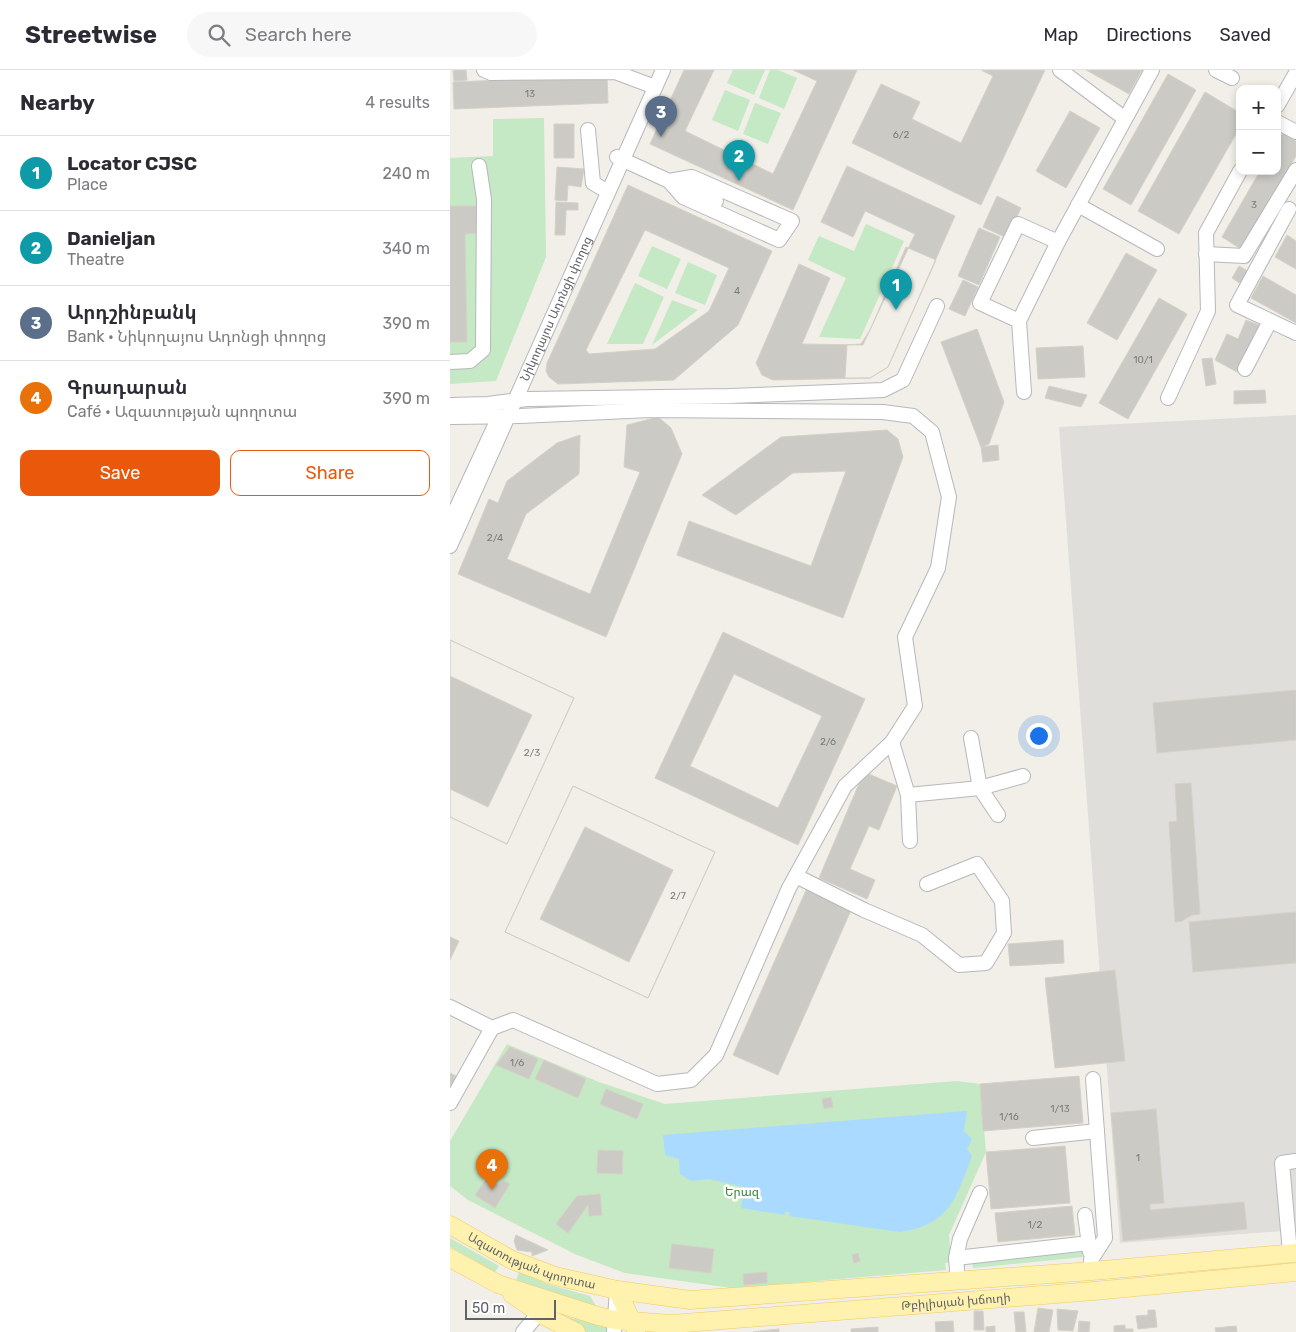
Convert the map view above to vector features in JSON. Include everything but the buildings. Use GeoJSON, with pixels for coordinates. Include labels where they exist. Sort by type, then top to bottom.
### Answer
{"type":"FeatureCollection","features":[{"type":"Feature","properties":{"kind":"main road","name":"Ազատության պողոտա"},"geometry":{"type":"LineString","coordinates":[[450,1225],[512,1260],[555,1276],[617,1290]]}},
{"type":"Feature","properties":{"kind":"main road","name":"Թբիլիսյան խճուղի"},"geometry":{"type":"LineString","coordinates":[[617,1290],[690,1300],[965,1280],[1091,1265],[1293,1253]]}},
{"type":"Feature","properties":{"kind":"main road"},"geometry":{"type":"LineString","coordinates":[[450,1258],[498,1284],[542,1314],[576,1332]]}},
{"type":"Feature","properties":{"kind":"main road"},"geometry":{"type":"LineString","coordinates":[[498,1284],[512,1260]]}},
{"type":"Feature","properties":{"kind":"main road"},"geometry":{"type":"LineString","coordinates":[[1091,1265],[1094,1291]]}},
{"type":"Feature","properties":{"kind":"main road","name":"Թբիլիսյան խճուղի"},"geometry":{"type":"LineString","coordinates":[[624,1326],[664,1329],[1296,1272]]}},
{"type":"Feature","properties":{"kind":"main road"},"geometry":{"type":"LineString","coordinates":[[498,1284],[624,1326],[617,1290]]}},
{"type":"Feature","properties":{"kind":"street"},"geometry":{"type":"LineString","coordinates":[[484,70],[491,73],[557,71],[634,73],[652,85]]}},
{"type":"Feature","properties":{"kind":"street","name":"Նիկողայոս Ադոնցի փողոց"},"geometry":{"type":"LineString","coordinates":[[450,522],[512,400],[620,159],[652,85],[656,70]]}},
{"type":"Feature","properties":{"kind":"street","name":"Նիկողայոս Ադոնցի փողոց"},"geometry":{"type":"LineString","coordinates":[[652,85],[663,70]]}},
{"type":"Feature","properties":{"kind":"street"},"geometry":{"type":"LineString","coordinates":[[1060,70],[1124,118]]}},
{"type":"Feature","properties":{"kind":"street"},"geometry":{"type":"LineString","coordinates":[[1024,392],[1019,321],[1058,242],[1124,118],[1152,70]]}},
{"type":"Feature","properties":{"kind":"street"},"geometry":{"type":"LineString","coordinates":[[1216,70],[1232,78]]}},
{"type":"Feature","properties":{"kind":"street"},"geometry":{"type":"LineString","coordinates":[[1281,99],[1296,73]]}},
{"type":"Feature","properties":{"kind":"street"},"geometry":{"type":"LineString","coordinates":[[1281,124],[1296,132]]}},
{"type":"Feature","properties":{"kind":"street"},"geometry":{"type":"LineString","coordinates":[[588,130],[593,184],[603,188]]}},
{"type":"Feature","properties":{"kind":"street"},"geometry":{"type":"LineString","coordinates":[[620,159],[716,200]]}},
{"type":"Feature","properties":{"kind":"street","name":"Նիկողայոս Ադոնցի փողոց"},"geometry":{"type":"LineString","coordinates":[[512,400],[603,188],[620,159]]}},
{"type":"Feature","properties":{"kind":"street"},"geometry":{"type":"LineString","coordinates":[[450,362],[470,361],[484,350],[484,199],[479,166]]}},
{"type":"Feature","properties":{"kind":"street"},"geometry":{"type":"LineString","coordinates":[[1206,254],[1244,256],[1296,170]]}},
{"type":"Feature","properties":{"kind":"street"},"geometry":{"type":"LineString","coordinates":[[1168,398],[1208,311],[1206,232],[1238,175]]}},
{"type":"Feature","properties":{"kind":"street"},"geometry":{"type":"LineString","coordinates":[[692,178],[792,221],[779,240],[683,196],[669,181],[692,178]]}},
{"type":"Feature","properties":{"kind":"street"},"geometry":{"type":"LineString","coordinates":[[1078,205],[1157,248]]}},
{"type":"Feature","properties":{"kind":"street"},"geometry":{"type":"LineString","coordinates":[[1289,209],[1237,305],[1296,333]]}},
{"type":"Feature","properties":{"kind":"street"},"geometry":{"type":"LineString","coordinates":[[1019,321],[980,303],[1018,224],[1058,242]]}},
{"type":"Feature","properties":{"kind":"street"},"geometry":{"type":"LineString","coordinates":[[450,405],[512,400],[729,396],[883,390],[902,380],[937,306]]}},
{"type":"Feature","properties":{"kind":"street"},"geometry":{"type":"LineString","coordinates":[[1245,369],[1270,321]]}},
{"type":"Feature","properties":{"kind":"street"},"geometry":{"type":"LineString","coordinates":[[450,416],[504,416],[650,410],[883,412],[913,416],[932,432],[949,496],[938,568],[905,637],[915,706],[892,742],[844,786],[796,876],[716,1055],[691,1080],[657,1084],[513,1020],[492,1028],[450,1103]]}},
{"type":"Feature","properties":{"kind":"street","name":"Նիկողայոս Ադոնցի փողոց"},"geometry":{"type":"LineString","coordinates":[[450,546],[504,416]]}},
{"type":"Feature","properties":{"kind":"street"},"geometry":{"type":"LineString","coordinates":[[971,738],[980,788],[998,815]]}},
{"type":"Feature","properties":{"kind":"street"},"geometry":{"type":"LineString","coordinates":[[892,742],[908,795],[910,841]]}},
{"type":"Feature","properties":{"kind":"street"},"geometry":{"type":"LineString","coordinates":[[908,795],[980,788],[1023,776]]}},
{"type":"Feature","properties":{"kind":"street"},"geometry":{"type":"LineString","coordinates":[[796,876],[864,910],[922,935],[959,965],[986,963],[1004,933],[1002,901],[978,864],[927,884]]}},
{"type":"Feature","properties":{"kind":"street"},"geometry":{"type":"LineString","coordinates":[[450,1007],[492,1028]]}},
{"type":"Feature","properties":{"kind":"street"},"geometry":{"type":"LineString","coordinates":[[1091,1265],[1105,1238],[1093,1078]]}},
{"type":"Feature","properties":{"kind":"street"},"geometry":{"type":"LineString","coordinates":[[1033,1138],[1097,1131]]}},
{"type":"Feature","properties":{"kind":"street"},"geometry":{"type":"LineString","coordinates":[[1293,1253],[1282,1163],[1296,1164]]}},
{"type":"Feature","properties":{"kind":"street"},"geometry":{"type":"LineString","coordinates":[[965,1280],[960,1239],[980,1193]]}},
{"type":"Feature","properties":{"kind":"street"},"geometry":{"type":"LineString","coordinates":[[1086,1216],[1091,1265]]}},
{"type":"Feature","properties":{"kind":"street"},"geometry":{"type":"LineString","coordinates":[[962,1257],[1088,1243]]}},
{"type":"Feature","properties":{"kind":"street"},"geometry":{"type":"LineString","coordinates":[[524,1332],[542,1314],[559,1332]]}},
{"type":"Feature","properties":{"kind":"shaded area"},"geometry":{"type":"Polygon","coordinates":[[[1296,415],[1296,1230],[1120,1243],[1059,427],[1296,415]]]}},
{"type":"Feature","properties":{"kind":"green space"},"geometry":{"type":"Polygon","coordinates":[[[733,70],[765,70],[754,95],[727,83],[733,70]]]}},
{"type":"Feature","properties":{"kind":"green space"},"geometry":{"type":"Polygon","coordinates":[[[770,70],[778,70],[797,78],[784,109],[759,98],[770,70]]]}},
{"type":"Feature","properties":{"kind":"green space"},"geometry":{"type":"Polygon","coordinates":[[[725,90],[750,100],[738,131],[712,120],[725,90]]]}},
{"type":"Feature","properties":{"kind":"green space"},"geometry":{"type":"Polygon","coordinates":[[[755,103],[781,113],[768,144],[743,134],[755,103]]]}},
{"type":"Feature","properties":{"kind":"green space"},"geometry":{"type":"Polygon","coordinates":[[[544,118],[546,257],[496,381],[450,384],[450,158],[493,156],[493,119],[544,118]]]}},
{"type":"Feature","properties":{"kind":"green space"},"geometry":{"type":"Polygon","coordinates":[[[866,224],[904,241],[860,339],[819,337],[846,278],[808,260],[819,236],[854,251],[866,224]]]}},
{"type":"Feature","properties":{"kind":"green space"},"geometry":{"type":"Polygon","coordinates":[[[652,246],[681,259],[667,289],[638,276],[652,246]]]}},
{"type":"Feature","properties":{"kind":"green space"},"geometry":{"type":"Polygon","coordinates":[[[688,262],[717,275],[705,305],[675,293],[688,262]]]}},
{"type":"Feature","properties":{"kind":"green space"},"geometry":{"type":"Polygon","coordinates":[[[635,283],[664,297],[643,344],[607,344],[635,283]]]}},
{"type":"Feature","properties":{"kind":"green space"},"geometry":{"type":"Polygon","coordinates":[[[672,300],[698,310],[652,345],[672,300]]]}},
{"type":"Feature","properties":{"kind":"green space","name":"Երազ"},"geometry":{"type":"Polygon","coordinates":[[[507,1044],[599,1082],[665,1104],[957,1081],[980,1084],[986,1152],[949,1235],[951,1262],[945,1263],[946,1270],[731,1288],[625,1273],[577,1255],[468,1200],[450,1186],[450,1141],[507,1044]]]}},
{"type":"Feature","properties":{"kind":"green space"},"geometry":{"type":"Polygon","coordinates":[[[450,1238],[499,1266],[495,1272],[450,1247],[450,1238]]]}},
{"type":"Feature","properties":{"kind":"green space"},"geometry":{"type":"Polygon","coordinates":[[[1082,1252],[1083,1257],[973,1268],[972,1262],[1082,1252]]]}},
{"type":"Feature","properties":{"kind":"green space"},"geometry":{"type":"Polygon","coordinates":[[[519,1272],[550,1285],[590,1296],[596,1306],[516,1280],[519,1272]]]}},
{"type":"Feature","properties":{"kind":"green space"},"geometry":{"type":"Polygon","coordinates":[[[560,1316],[607,1325],[606,1332],[585,1332],[560,1316]]]}},
{"type":"Feature","properties":{"kind":"water"},"geometry":{"type":"Polygon","coordinates":[[[967,1111],[964,1131],[972,1139],[967,1149],[972,1156],[955,1197],[941,1216],[930,1223],[900,1232],[789,1216],[790,1212],[785,1212],[785,1215],[741,1208],[744,1187],[709,1179],[691,1181],[680,1174],[679,1159],[665,1155],[663,1135],[967,1111]]]}},
{"type":"Feature","properties":{"kind":"place","name":"Արդշինբանկ"},"geometry":{"type":"Point","coordinates":[661,137]}},
{"type":"Feature","properties":{"kind":"place","name":"Danieljan"},"geometry":{"type":"Point","coordinates":[739,181]}},
{"type":"Feature","properties":{"kind":"place","name":"Locator CJSC"},"geometry":{"type":"Point","coordinates":[896,310]}},
{"type":"Feature","properties":{"kind":"place","name":"Գրադարան"},"geometry":{"type":"Point","coordinates":[492,1190]}}]}
